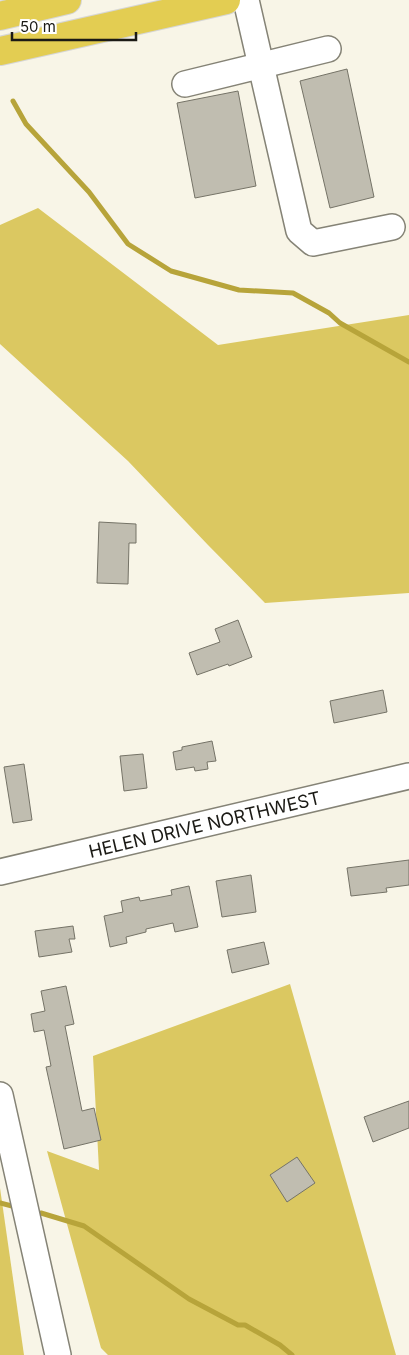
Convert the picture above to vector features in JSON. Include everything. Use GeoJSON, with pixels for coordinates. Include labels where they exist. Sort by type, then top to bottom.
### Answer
{"type":"FeatureCollection","features":[{"type":"Feature","properties":{"kind":"highway"},"geometry":{"type":"LineString","coordinates":[[0,16],[68,0]]}},
{"type":"Feature","properties":{"kind":"highway"},"geometry":{"type":"LineString","coordinates":[[0,50],[226,0]]}},
{"type":"Feature","properties":{"kind":"street"},"geometry":{"type":"LineString","coordinates":[[246,0],[299,231],[313,243],[392,227]]}},
{"type":"Feature","properties":{"kind":"street"},"geometry":{"type":"LineString","coordinates":[[185,84],[328,49]]}},
{"type":"Feature","properties":{"kind":"street","name":"HELEN DRIVE NORTHWEST"},"geometry":{"type":"LineString","coordinates":[[0,872],[409,776]]}},
{"type":"Feature","properties":{"kind":"street"},"geometry":{"type":"LineString","coordinates":[[0,1095],[58,1355]]}},
{"type":"Feature","properties":{"kind":"shaded area"},"geometry":{"type":"Polygon","coordinates":[[[38,208],[218,345],[409,315],[409,593],[265,603],[128,461],[0,344],[0,225],[38,208]]]}},
{"type":"Feature","properties":{"kind":"shaded area"},"geometry":{"type":"Polygon","coordinates":[[[290,984],[396,1355],[108,1355],[101,1348],[47,1151],[99,1170],[93,1056],[290,984]]]}},
{"type":"Feature","properties":{"kind":"shaded area"},"geometry":{"type":"Polygon","coordinates":[[[0,1188],[24,1355],[0,1355],[0,1188]]]}},
{"type":"Feature","properties":{"kind":"building"},"geometry":{"type":"Polygon","coordinates":[[[347,69],[374,197],[330,208],[300,81],[347,69]]]}},
{"type":"Feature","properties":{"kind":"building"},"geometry":{"type":"Polygon","coordinates":[[[238,91],[256,186],[195,198],[177,103],[238,91]]]}},
{"type":"Feature","properties":{"kind":"building"},"geometry":{"type":"Polygon","coordinates":[[[99,522],[136,524],[136,543],[129,543],[128,584],[97,583],[99,522]]]}},
{"type":"Feature","properties":{"kind":"building"},"geometry":{"type":"Polygon","coordinates":[[[238,620],[252,657],[197,675],[189,653],[220,642],[215,629],[238,620]]]}},
{"type":"Feature","properties":{"kind":"building"},"geometry":{"type":"Polygon","coordinates":[[[383,690],[387,712],[334,723],[330,701],[383,690]]]}},
{"type":"Feature","properties":{"kind":"building"},"geometry":{"type":"Polygon","coordinates":[[[212,741],[216,761],[207,762],[208,769],[195,771],[194,767],[176,770],[173,752],[182,750],[182,747],[212,741]]]}},
{"type":"Feature","properties":{"kind":"building"},"geometry":{"type":"Polygon","coordinates":[[[143,754],[147,788],[124,791],[120,756],[143,754]]]}},
{"type":"Feature","properties":{"kind":"building"},"geometry":{"type":"Polygon","coordinates":[[[24,764],[32,820],[13,823],[4,767],[24,764]]]}},
{"type":"Feature","properties":{"kind":"building"},"geometry":{"type":"Polygon","coordinates":[[[409,860],[409,885],[386,888],[387,892],[351,896],[347,868],[409,860]]]}},
{"type":"Feature","properties":{"kind":"building"},"geometry":{"type":"Polygon","coordinates":[[[251,875],[256,912],[222,917],[216,881],[251,875]]]}},
{"type":"Feature","properties":{"kind":"building"},"geometry":{"type":"Polygon","coordinates":[[[189,886],[198,927],[175,932],[173,923],[146,929],[146,932],[126,937],[127,943],[110,947],[104,916],[123,912],[121,901],[139,897],[140,901],[172,895],[171,890],[189,886]]]}},
{"type":"Feature","properties":{"kind":"building"},"geometry":{"type":"Polygon","coordinates":[[[73,926],[75,939],[69,939],[72,952],[39,957],[35,931],[73,926]]]}},
{"type":"Feature","properties":{"kind":"building"},"geometry":{"type":"Polygon","coordinates":[[[264,942],[269,964],[232,973],[227,950],[264,942]]]}},
{"type":"Feature","properties":{"kind":"building"},"geometry":{"type":"Polygon","coordinates":[[[66,986],[74,1024],[65,1026],[82,1111],[94,1108],[101,1140],[64,1149],[46,1067],[51,1066],[44,1030],[34,1032],[31,1014],[45,1011],[41,991],[66,986]]]}},
{"type":"Feature","properties":{"kind":"building"},"geometry":{"type":"Polygon","coordinates":[[[409,1101],[409,1128],[373,1142],[364,1117],[409,1101]]]}},
{"type":"Feature","properties":{"kind":"building"},"geometry":{"type":"Polygon","coordinates":[[[297,1157],[315,1183],[287,1202],[270,1175],[297,1157]]]}},
{"type":"Feature","properties":{"kind":"waterway"},"geometry":{"type":"LineString","coordinates":[[13,101],[26,124],[89,192],[128,244],[171,271],[239,290],[293,293],[329,313],[340,323],[409,362]]}},
{"type":"Feature","properties":{"kind":"waterway"},"geometry":{"type":"LineString","coordinates":[[0,1203],[12,1206]]}},
{"type":"Feature","properties":{"kind":"waterway"},"geometry":{"type":"LineString","coordinates":[[41,1213],[84,1226],[189,1299],[238,1325],[245,1325],[280,1345],[292,1355]]}}]}
